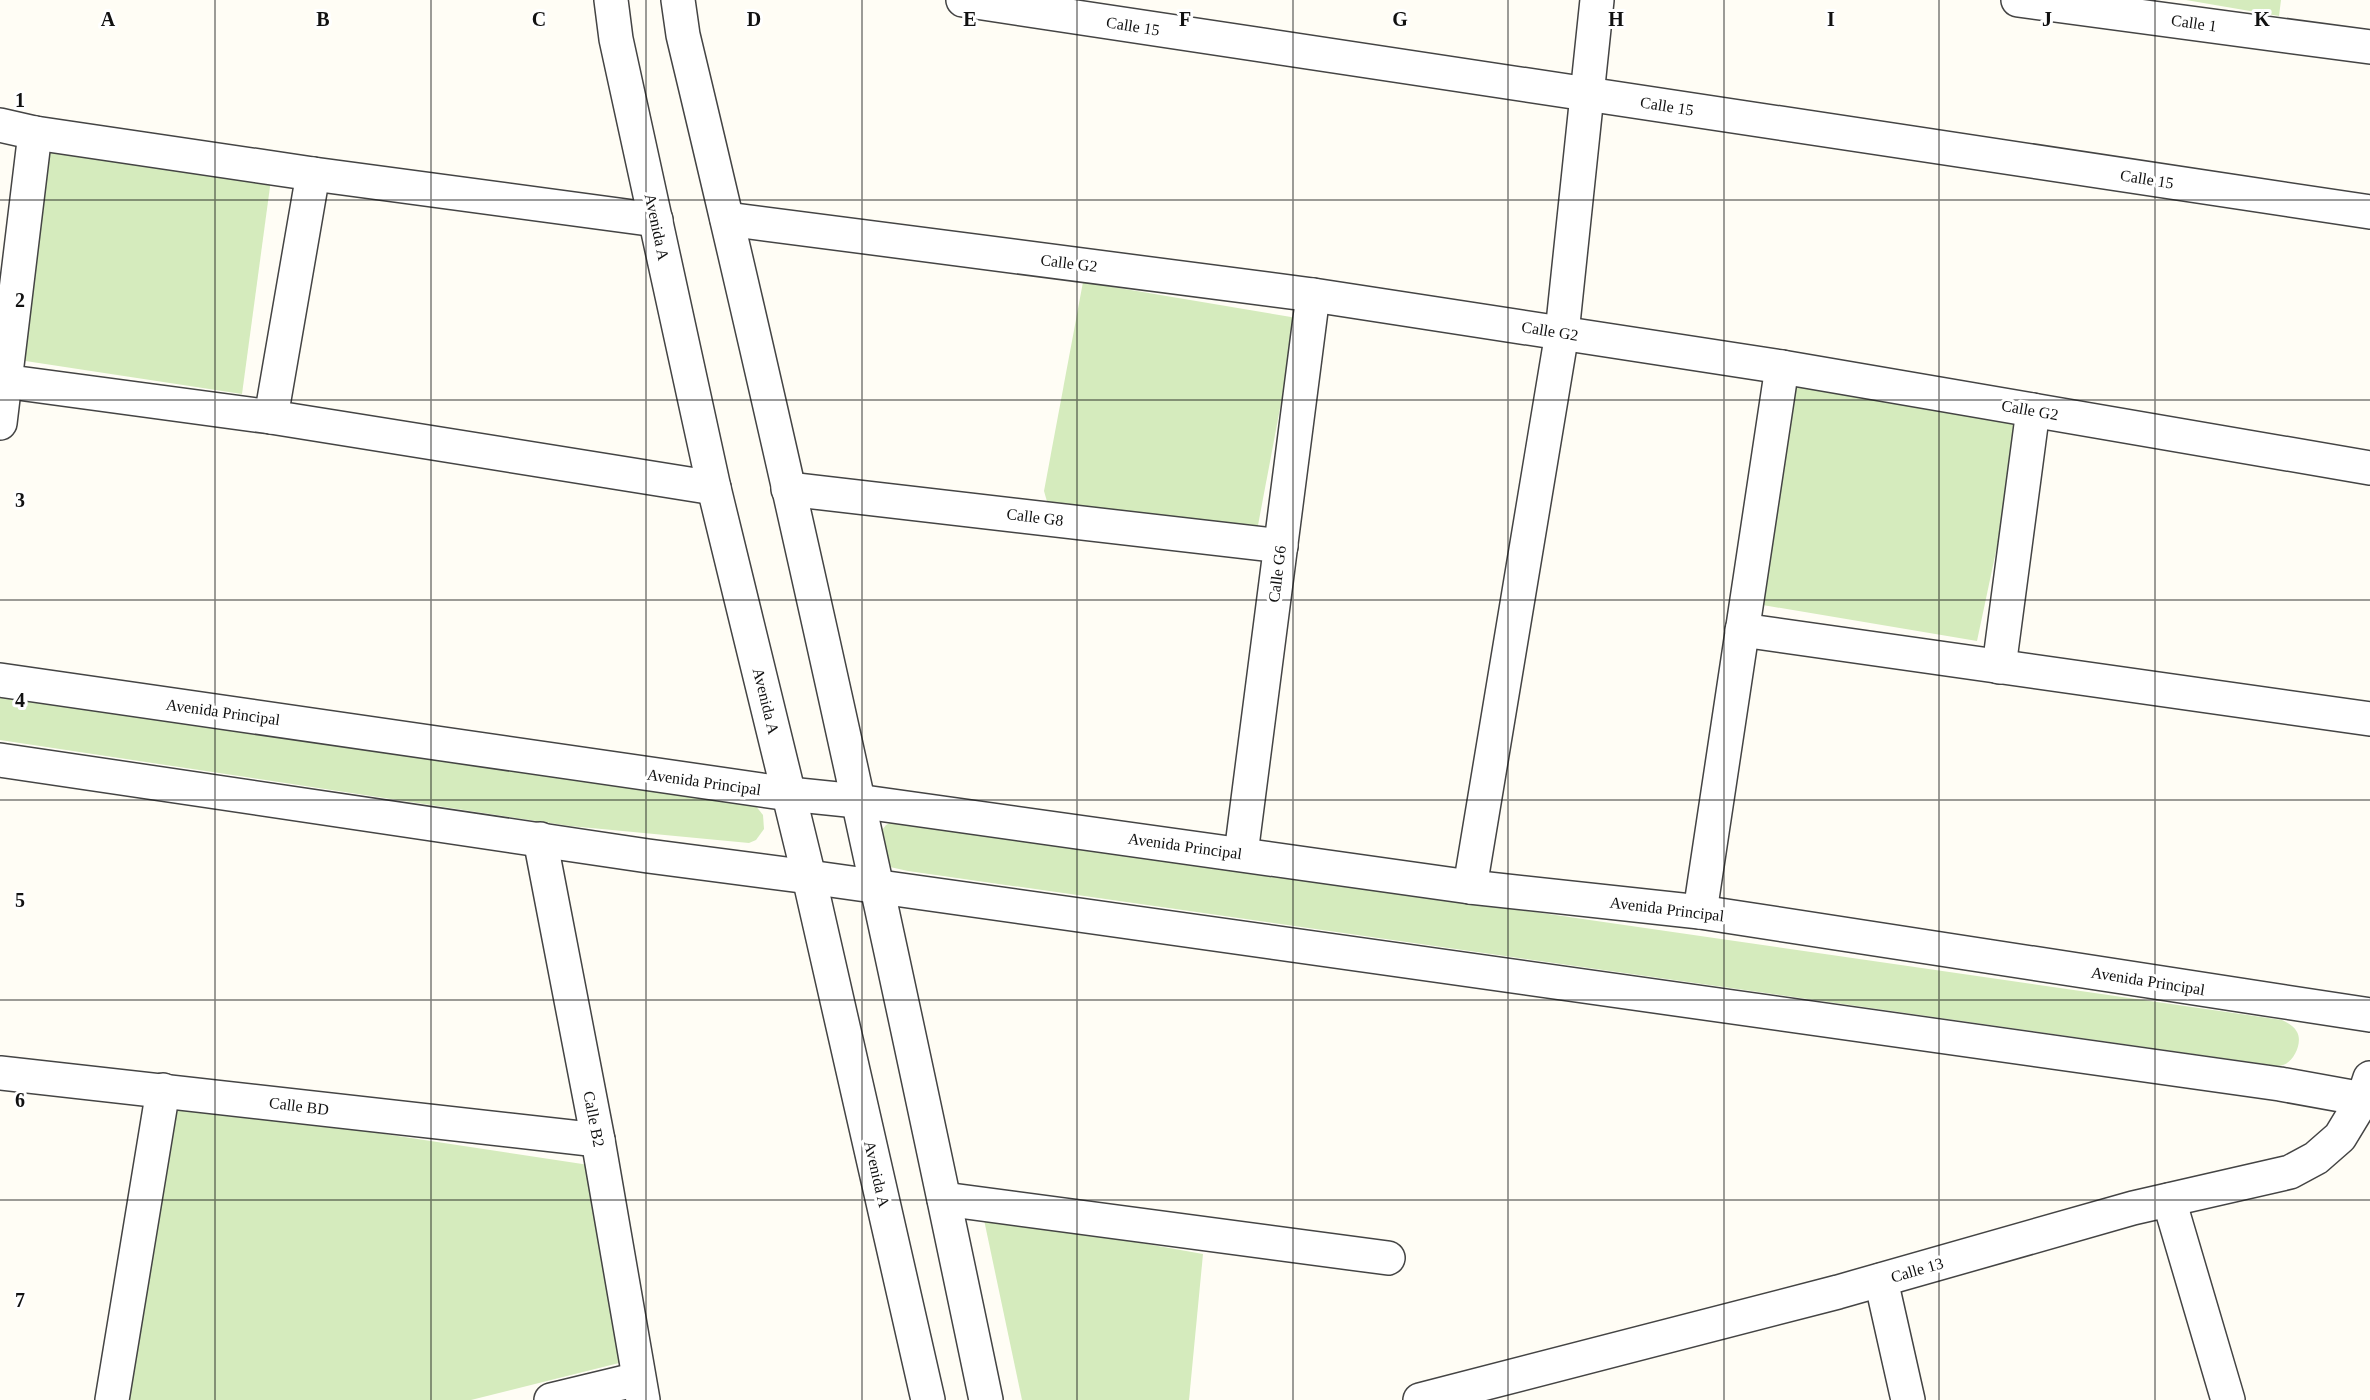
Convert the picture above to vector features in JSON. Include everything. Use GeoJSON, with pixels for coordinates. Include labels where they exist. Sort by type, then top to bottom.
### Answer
{"type":"FeatureCollection","features":[{"type":"Feature","properties":{"kind":"street","name":"Avenida A"},"geometry":{"type":"LineString","coordinates":[[611,0],[616,39],[714,488],[809,877],[928,1400]]}},
{"type":"Feature","properties":{"kind":"street"},"geometry":{"type":"LineString","coordinates":[[678,0],[683,35],[727,219],[876,887],[986,1400]]}},
{"type":"Feature","properties":{"kind":"street","name":"Calle 15"},"geometry":{"type":"LineString","coordinates":[[963,0],[2370,212]]}},
{"type":"Feature","properties":{"kind":"street"},"geometry":{"type":"LineString","coordinates":[[1470,887],[1562,333],[1597,0]]}},
{"type":"Feature","properties":{"kind":"street","name":"Calle 1"},"geometry":{"type":"LineString","coordinates":[[2018,0],[2370,47]]}},
{"type":"Feature","properties":{"kind":"street"},"geometry":{"type":"LineString","coordinates":[[0,125],[35,133],[313,174],[656,220]]}},
{"type":"Feature","properties":{"kind":"street"},"geometry":{"type":"LineString","coordinates":[[0,423],[3,381],[35,133]]}},
{"type":"Feature","properties":{"kind":"street"},"geometry":{"type":"LineString","coordinates":[[271,417],[313,174]]}},
{"type":"Feature","properties":{"kind":"street","name":"Calle G2"},"geometry":{"type":"LineString","coordinates":[[727,219],[1313,295],[1782,367],[2370,468]]}},
{"type":"Feature","properties":{"kind":"street","name":"Calle G6"},"geometry":{"type":"LineString","coordinates":[[1241,854],[1313,295]]}},
{"type":"Feature","properties":{"kind":"street"},"geometry":{"type":"LineString","coordinates":[[1700,912],[1782,367]]}},
{"type":"Feature","properties":{"kind":"street"},"geometry":{"type":"LineString","coordinates":[[3,381],[271,417],[714,488]]}},
{"type":"Feature","properties":{"kind":"street"},"geometry":{"type":"LineString","coordinates":[[1999,667],[2033,410]]}},
{"type":"Feature","properties":{"kind":"street","name":"Calle G8"},"geometry":{"type":"LineString","coordinates":[[788,489],[1281,546]]}},
{"type":"Feature","properties":{"kind":"street"},"geometry":{"type":"LineString","coordinates":[[1742,630],[2370,719]]}},
{"type":"Feature","properties":{"kind":"street","name":"Avenida Principal"},"geometry":{"type":"LineString","coordinates":[[0,680],[789,794],[856,801],[1470,887],[1700,912],[2370,1015]]}},
{"type":"Feature","properties":{"kind":"street"},"geometry":{"type":"LineString","coordinates":[[0,760],[648,856],[2280,1084],[2368,1091]]}},
{"type":"Feature","properties":{"kind":"street","name":"Calle B2"},"geometry":{"type":"LineString","coordinates":[[540,839],[598,1140],[641,1389]]}},
{"type":"Feature","properties":{"kind":"street","name":"Calle BD"},"geometry":{"type":"LineString","coordinates":[[0,1073],[598,1140]]}},
{"type":"Feature","properties":{"kind":"street"},"geometry":{"type":"LineString","coordinates":[[112,1400],[163,1090]]}},
{"type":"Feature","properties":{"kind":"street","name":"Calle 13"},"geometry":{"type":"LineString","coordinates":[[1420,1400],[1881,1280],[2169,1200],[2290,1172],[2316,1158],[2340,1137],[2368,1091]]}},
{"type":"Feature","properties":{"kind":"street"},"geometry":{"type":"LineString","coordinates":[[944,1199],[1388,1258]]}},
{"type":"Feature","properties":{"kind":"street"},"geometry":{"type":"LineString","coordinates":[[2169,1200],[2228,1400]]}},
{"type":"Feature","properties":{"kind":"street"},"geometry":{"type":"LineString","coordinates":[[1881,1280],[1908,1400]]}},
{"type":"Feature","properties":{"kind":"street"},"geometry":{"type":"LineString","coordinates":[[551,1400],[641,1389]]}},
{"type":"Feature","properties":{"kind":"green space"},"geometry":{"type":"Polygon","coordinates":[[[2186,0],[2281,0],[2279,16],[2186,0]]]}},
{"type":"Feature","properties":{"kind":"green space"},"geometry":{"type":"Polygon","coordinates":[[[46,139],[272,172],[242,394],[19,360],[46,139]]]}},
{"type":"Feature","properties":{"kind":"green space"},"geometry":{"type":"Polygon","coordinates":[[[1083,282],[1297,318],[1256,536],[1048,505],[1044,491],[1083,282]]]}},
{"type":"Feature","properties":{"kind":"green space"},"geometry":{"type":"Polygon","coordinates":[[[1787,384],[2024,419],[1977,641],[1751,603],[1787,384]]]}},
{"type":"Feature","properties":{"kind":"green space"},"geometry":{"type":"Polygon","coordinates":[[[0,696],[755,805],[763,815],[764,829],[756,840],[749,843],[570,826],[0,740],[0,696]]]}},
{"type":"Feature","properties":{"kind":"green space"},"geometry":{"type":"Polygon","coordinates":[[[892,822],[910,822],[2282,1020],[2296,1030],[2299,1041],[2291,1060],[2281,1066],[2274,1066],[908,871],[890,867],[887,864],[879,834],[886,825],[892,822]]]}},
{"type":"Feature","properties":{"kind":"green space"},"geometry":{"type":"Polygon","coordinates":[[[167,1101],[589,1165],[627,1361],[471,1400],[126,1400],[167,1101]]]}},
{"type":"Feature","properties":{"kind":"green space"},"geometry":{"type":"Polygon","coordinates":[[[983,1215],[1203,1254],[1189,1400],[1022,1400],[983,1215]]]}}]}
